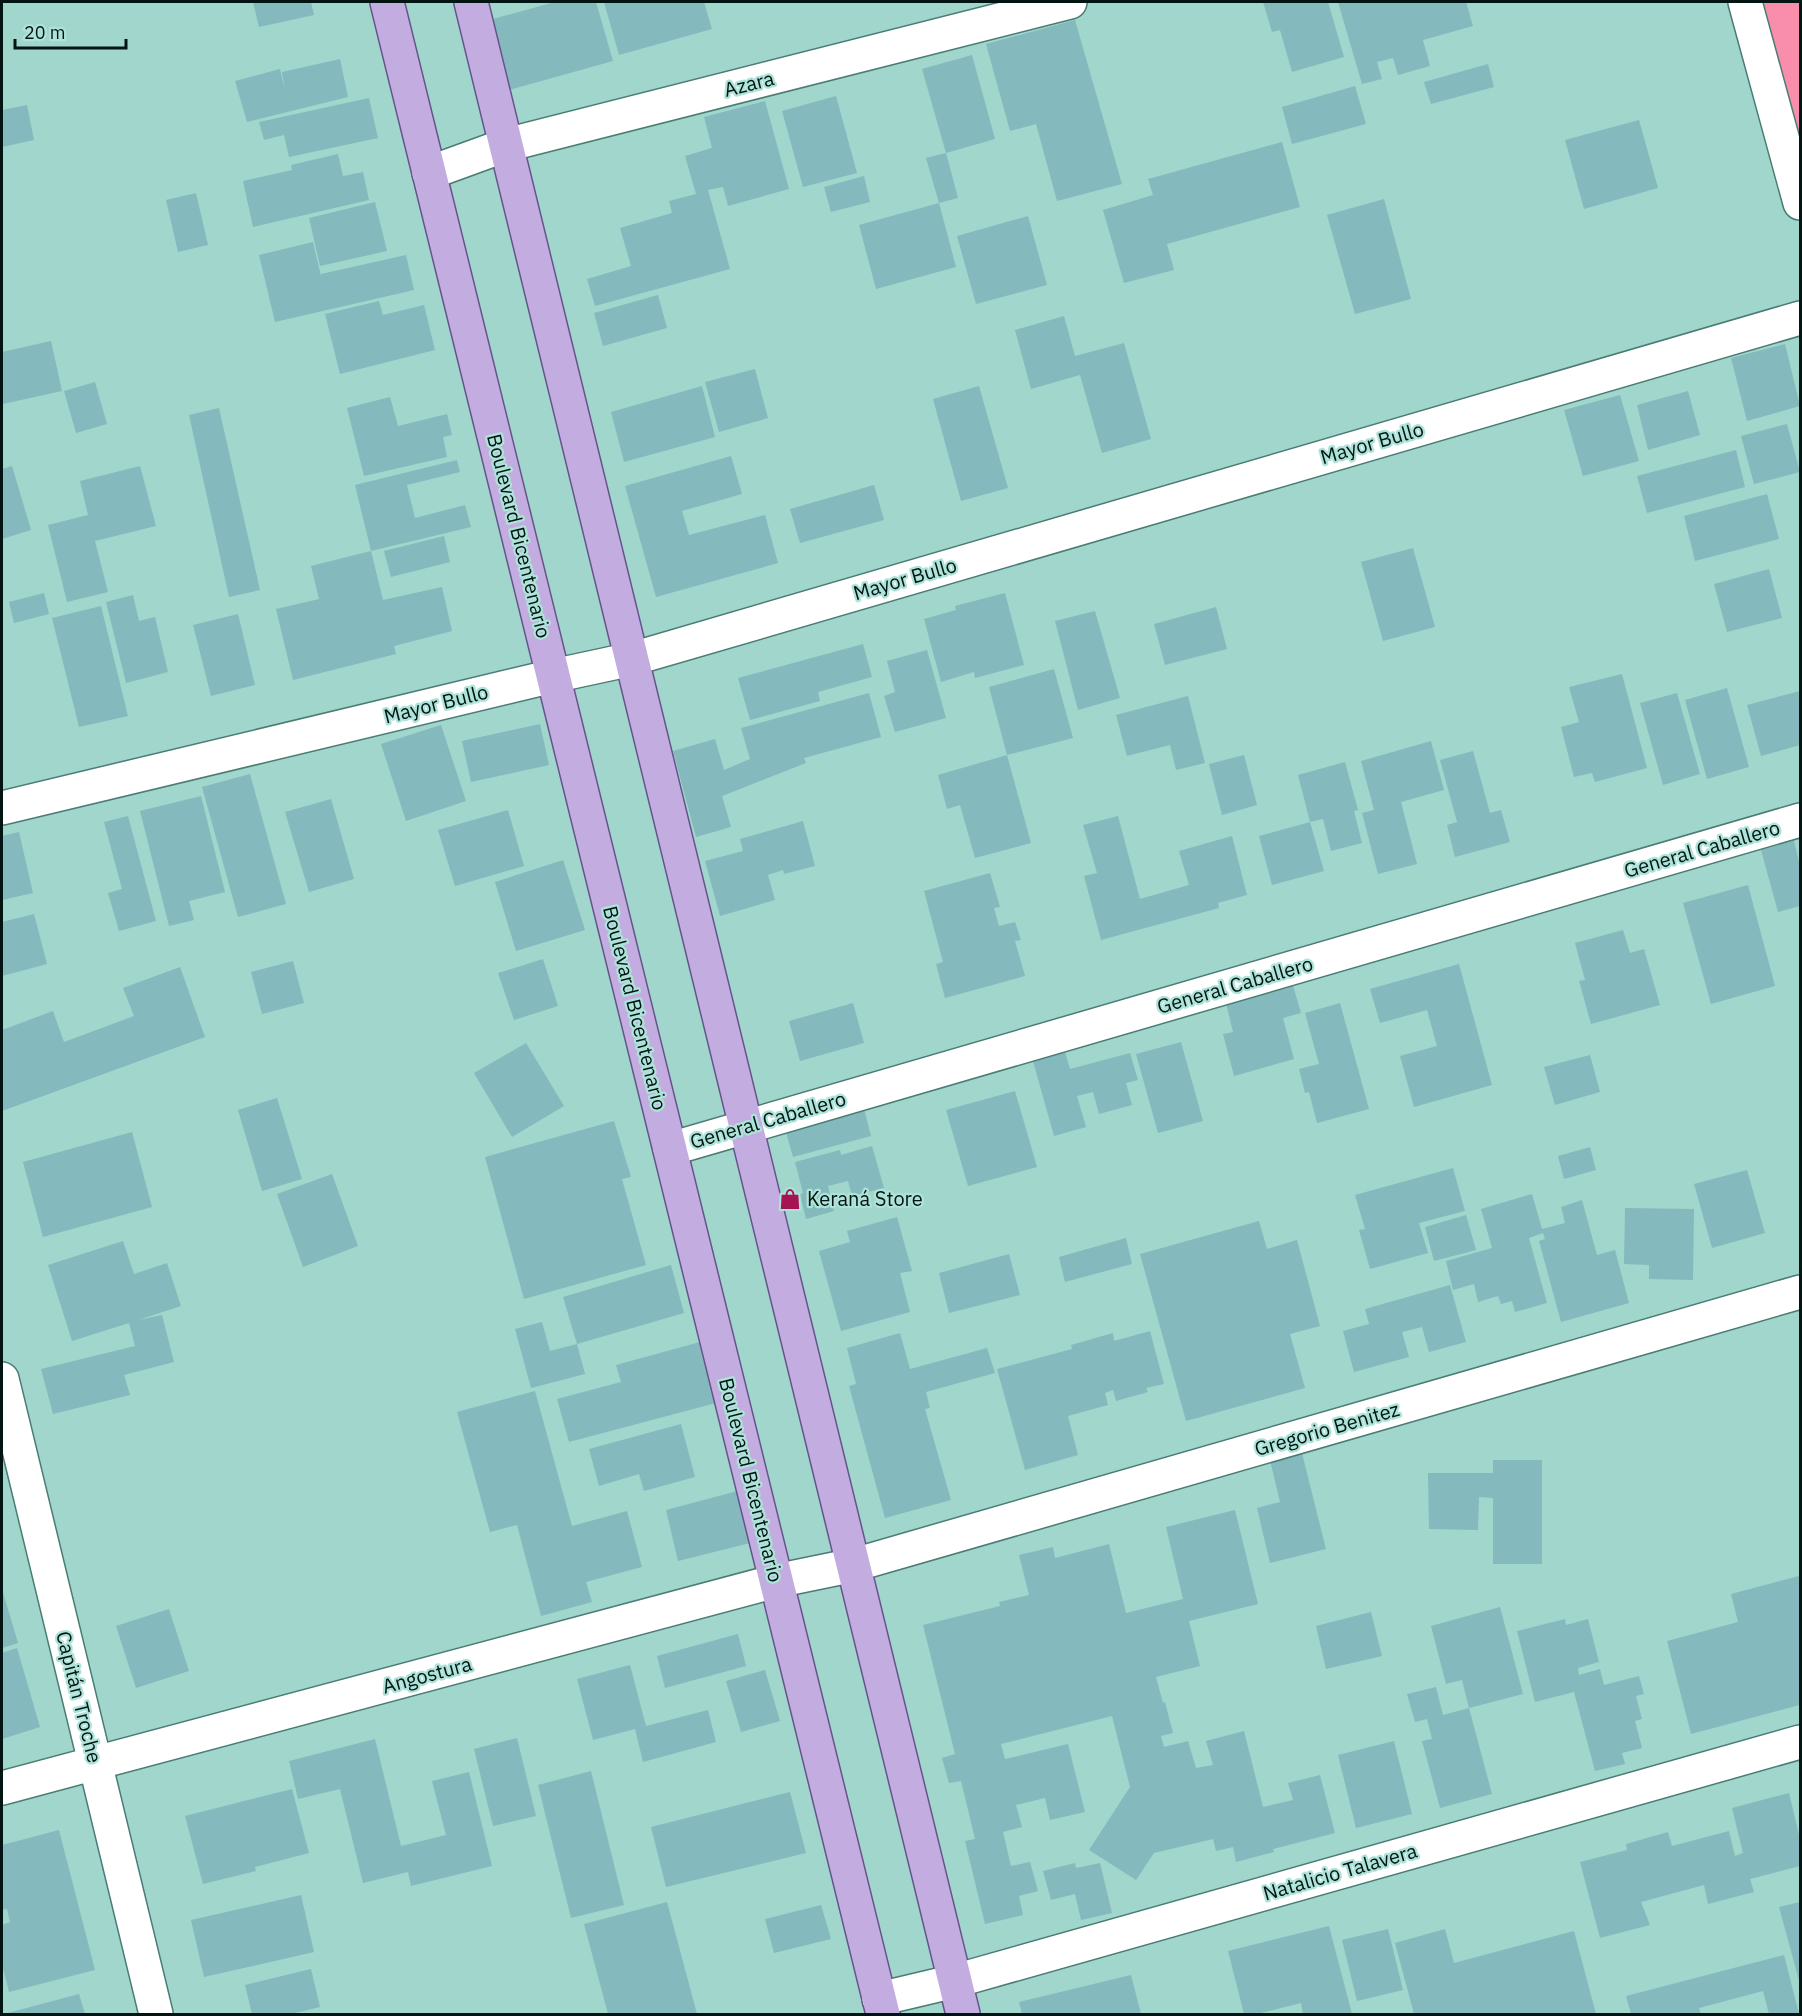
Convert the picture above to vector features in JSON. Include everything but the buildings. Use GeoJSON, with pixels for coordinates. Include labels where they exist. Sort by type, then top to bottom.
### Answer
{"type":"FeatureCollection","features":[{"type":"Feature","properties":{"kind":"main road","name":"Boulevard Bicentenario"},"geometry":{"type":"LineString","coordinates":[[387,2],[881,2007]]}},
{"type":"Feature","properties":{"kind":"main road"},"geometry":{"type":"LineString","coordinates":[[471,2],[963,2014]]}},
{"type":"Feature","properties":{"kind":"street","name":"Azara"},"geometry":{"type":"LineString","coordinates":[[429,173],[506,145],[1070,2]]}},
{"type":"Feature","properties":{"kind":"street"},"geometry":{"type":"LineString","coordinates":[[1745,2],[1800,203]]}},
{"type":"Feature","properties":{"kind":"street","name":"Mayor Bullo"},"geometry":{"type":"LineString","coordinates":[[2,808],[553,675],[632,659],[1800,318]]}},
{"type":"Feature","properties":{"kind":"street","name":"General Caballero"},"geometry":{"type":"LineString","coordinates":[[670,1149],[1800,820]]}},
{"type":"Feature","properties":{"kind":"street","name":"Gregorio Benitez"},"geometry":{"type":"LineString","coordinates":[[854,1565],[1800,1292]]}},
{"type":"Feature","properties":{"kind":"street","name":"Capitán Troche"},"geometry":{"type":"LineString","coordinates":[[2,1379],[156,2014]]}},
{"type":"Feature","properties":{"kind":"street","name":"Angostura"},"geometry":{"type":"LineString","coordinates":[[2,1788],[95,1765],[776,1581],[854,1565]]}},
{"type":"Feature","properties":{"kind":"street","name":"Natalicio Talavera"},"geometry":{"type":"LineString","coordinates":[[881,2007],[955,1981],[1800,1742]]}},
{"type":"Feature","properties":{"kind":"shaded area"},"geometry":{"type":"Polygon","coordinates":[[[1757,2],[1800,2],[1800,170],[1757,2]]]}},
{"type":"Feature","properties":{"kind":"place","name":"Keraná Store"},"geometry":{"type":"Point","coordinates":[790,1199]}}]}
